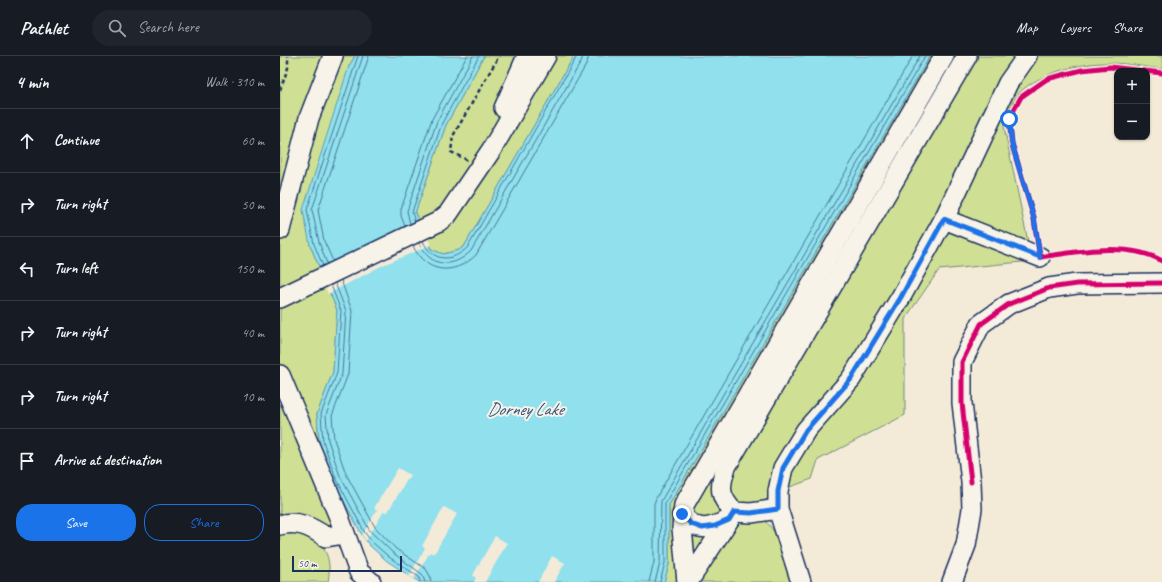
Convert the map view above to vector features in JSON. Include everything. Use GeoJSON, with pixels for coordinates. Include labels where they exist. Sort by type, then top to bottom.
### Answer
{"type":"FeatureCollection","features":[{"type":"Feature","properties":{"kind":"street"},"geometry":{"type":"LineString","coordinates":[[280,230],[309,118],[334,56]]}},
{"type":"Feature","properties":{"kind":"street"},"geometry":{"type":"LineString","coordinates":[[476,165],[527,56]]}},
{"type":"Feature","properties":{"kind":"street"},"geometry":{"type":"LineString","coordinates":[[280,298],[438,222],[448,214],[476,165],[546,56]]}},
{"type":"Feature","properties":{"kind":"street"},"geometry":{"type":"LineString","coordinates":[[688,582],[682,528],[682,514],[684,505],[705,466],[944,56]]}},
{"type":"Feature","properties":{"kind":"street"},"geometry":{"type":"LineString","coordinates":[[732,516],[724,502],[720,482],[726,467],[967,56]]}},
{"type":"Feature","properties":{"kind":"street"},"geometry":{"type":"LineString","coordinates":[[801,582],[778,509],[778,491],[783,468],[806,430],[851,379],[901,297],[944,219],[1008,83],[1027,56]]}},
{"type":"Feature","properties":{"kind":"street"},"geometry":{"type":"LineString","coordinates":[[944,219],[1040,257]]}},
{"type":"Feature","properties":{"kind":"street"},"geometry":{"type":"LineString","coordinates":[[952,582],[966,545],[972,509],[972,482],[962,403],[962,362],[981,324],[1009,304],[1049,288],[1077,284],[1162,283]]}},
{"type":"Feature","properties":{"kind":"street"},"geometry":{"type":"LineString","coordinates":[[280,375],[339,517],[359,579]]}},
{"type":"Feature","properties":{"kind":"street"},"geometry":{"type":"LineString","coordinates":[[682,514],[691,524],[702,528],[715,526],[732,516],[778,509]]}},
{"type":"Feature","properties":{"kind":"street"},"geometry":{"type":"LineString","coordinates":[[688,582],[732,516]]}},
{"type":"Feature","properties":{"kind":"street"},"geometry":{"type":"LineString","coordinates":[[280,526],[290,522],[310,526],[326,537],[344,534]]}},
{"type":"Feature","properties":{"kind":"path"},"geometry":{"type":"LineString","coordinates":[[280,90],[288,68],[288,56]]}},
{"type":"Feature","properties":{"kind":"path"},"geometry":{"type":"LineString","coordinates":[[476,165],[451,152],[453,136],[499,56]]}},
{"type":"Feature","properties":{"kind":"path"},"geometry":{"type":"LineString","coordinates":[[1148,255],[1154,253],[1156,258]]}},
{"type":"Feature","properties":{"kind":"green space"},"geometry":{"type":"Polygon","coordinates":[[[280,56],[355,56],[349,66],[310,245],[337,310],[333,372],[317,414],[319,441],[332,479],[347,511],[325,528],[280,518],[280,56]]]}},
{"type":"Feature","properties":{"kind":"green space"},"geometry":{"type":"Polygon","coordinates":[[[484,56],[574,56],[465,245],[459,250],[443,254],[431,249],[415,213],[446,125],[484,56]]]}},
{"type":"Feature","properties":{"kind":"green space"},"geometry":{"type":"Polygon","coordinates":[[[930,56],[1162,56],[1162,69],[1116,63],[1087,64],[1049,74],[1019,93],[1008,114],[1004,127],[1032,261],[939,270],[905,319],[905,415],[818,460],[812,479],[773,493],[758,507],[752,508],[680,582],[664,582],[669,564],[669,505],[930,56]]]}},
{"type":"Feature","properties":{"kind":"green space"},"geometry":{"type":"Polygon","coordinates":[[[742,519],[761,519],[772,529],[777,537],[794,582],[692,582],[731,524],[742,519]]]}},
{"type":"Feature","properties":{"kind":"green space"},"geometry":{"type":"Polygon","coordinates":[[[293,531],[311,538],[323,548],[329,563],[328,582],[280,582],[280,532],[293,531]]]}},
{"type":"Feature","properties":{"kind":"water","name":"Dorney Lake"},"geometry":{"type":"Polygon","coordinates":[[[355,56],[484,56],[446,125],[415,213],[431,249],[443,254],[459,250],[465,245],[574,56],[930,56],[669,505],[669,564],[664,582],[419,582],[387,561],[369,545],[362,535],[332,479],[319,441],[317,414],[333,372],[337,310],[310,245],[303,210],[349,66],[355,56]]]}},
{"type":"Feature","properties":{"kind":"pier"},"geometry":{"type":"Polygon","coordinates":[[[420,219],[431,245],[383,265],[328,294],[317,268],[357,254],[384,241],[420,219]]]}},
{"type":"Feature","properties":{"kind":"pier"},"geometry":{"type":"Polygon","coordinates":[[[398,468],[410,475],[387,513],[384,511],[366,541],[362,535],[377,510],[374,508],[398,468]]]}},
{"type":"Feature","properties":{"kind":"pier"},"geometry":{"type":"Polygon","coordinates":[[[444,507],[457,514],[434,554],[430,552],[414,579],[409,576],[425,548],[422,546],[444,507]]]}},
{"type":"Feature","properties":{"kind":"pier"},"geometry":{"type":"Polygon","coordinates":[[[495,536],[507,543],[485,582],[474,582],[476,578],[473,575],[495,536]]]}},
{"type":"Feature","properties":{"kind":"pier"},"geometry":{"type":"Polygon","coordinates":[[[552,556],[565,563],[554,582],[538,582],[552,556]]]}},
{"type":"Feature","properties":{"kind":"cycle path"},"geometry":{"type":"LineString","coordinates":[[1162,73],[1110,67],[1082,70],[1047,79],[1021,97],[1009,119],[1012,144],[1034,218],[1040,257],[1086,251],[1118,250],[1134,251],[1149,255],[1162,261]]}},
{"type":"Feature","properties":{"kind":"cycle path"},"geometry":{"type":"LineString","coordinates":[[971,482],[962,403],[962,362],[981,324],[1009,304],[1049,288],[1077,284],[1162,283]]}},
{"type":"Feature","properties":{"kind":"route"},"geometry":{"type":"LineString","coordinates":[[682,514],[691,524],[702,528],[715,526],[729,520],[734,512],[751,513],[778,509],[778,491],[783,468],[806,430],[851,379],[901,297],[944,219],[1040,257],[1034,218],[1012,144],[1009,119]]}}]}
